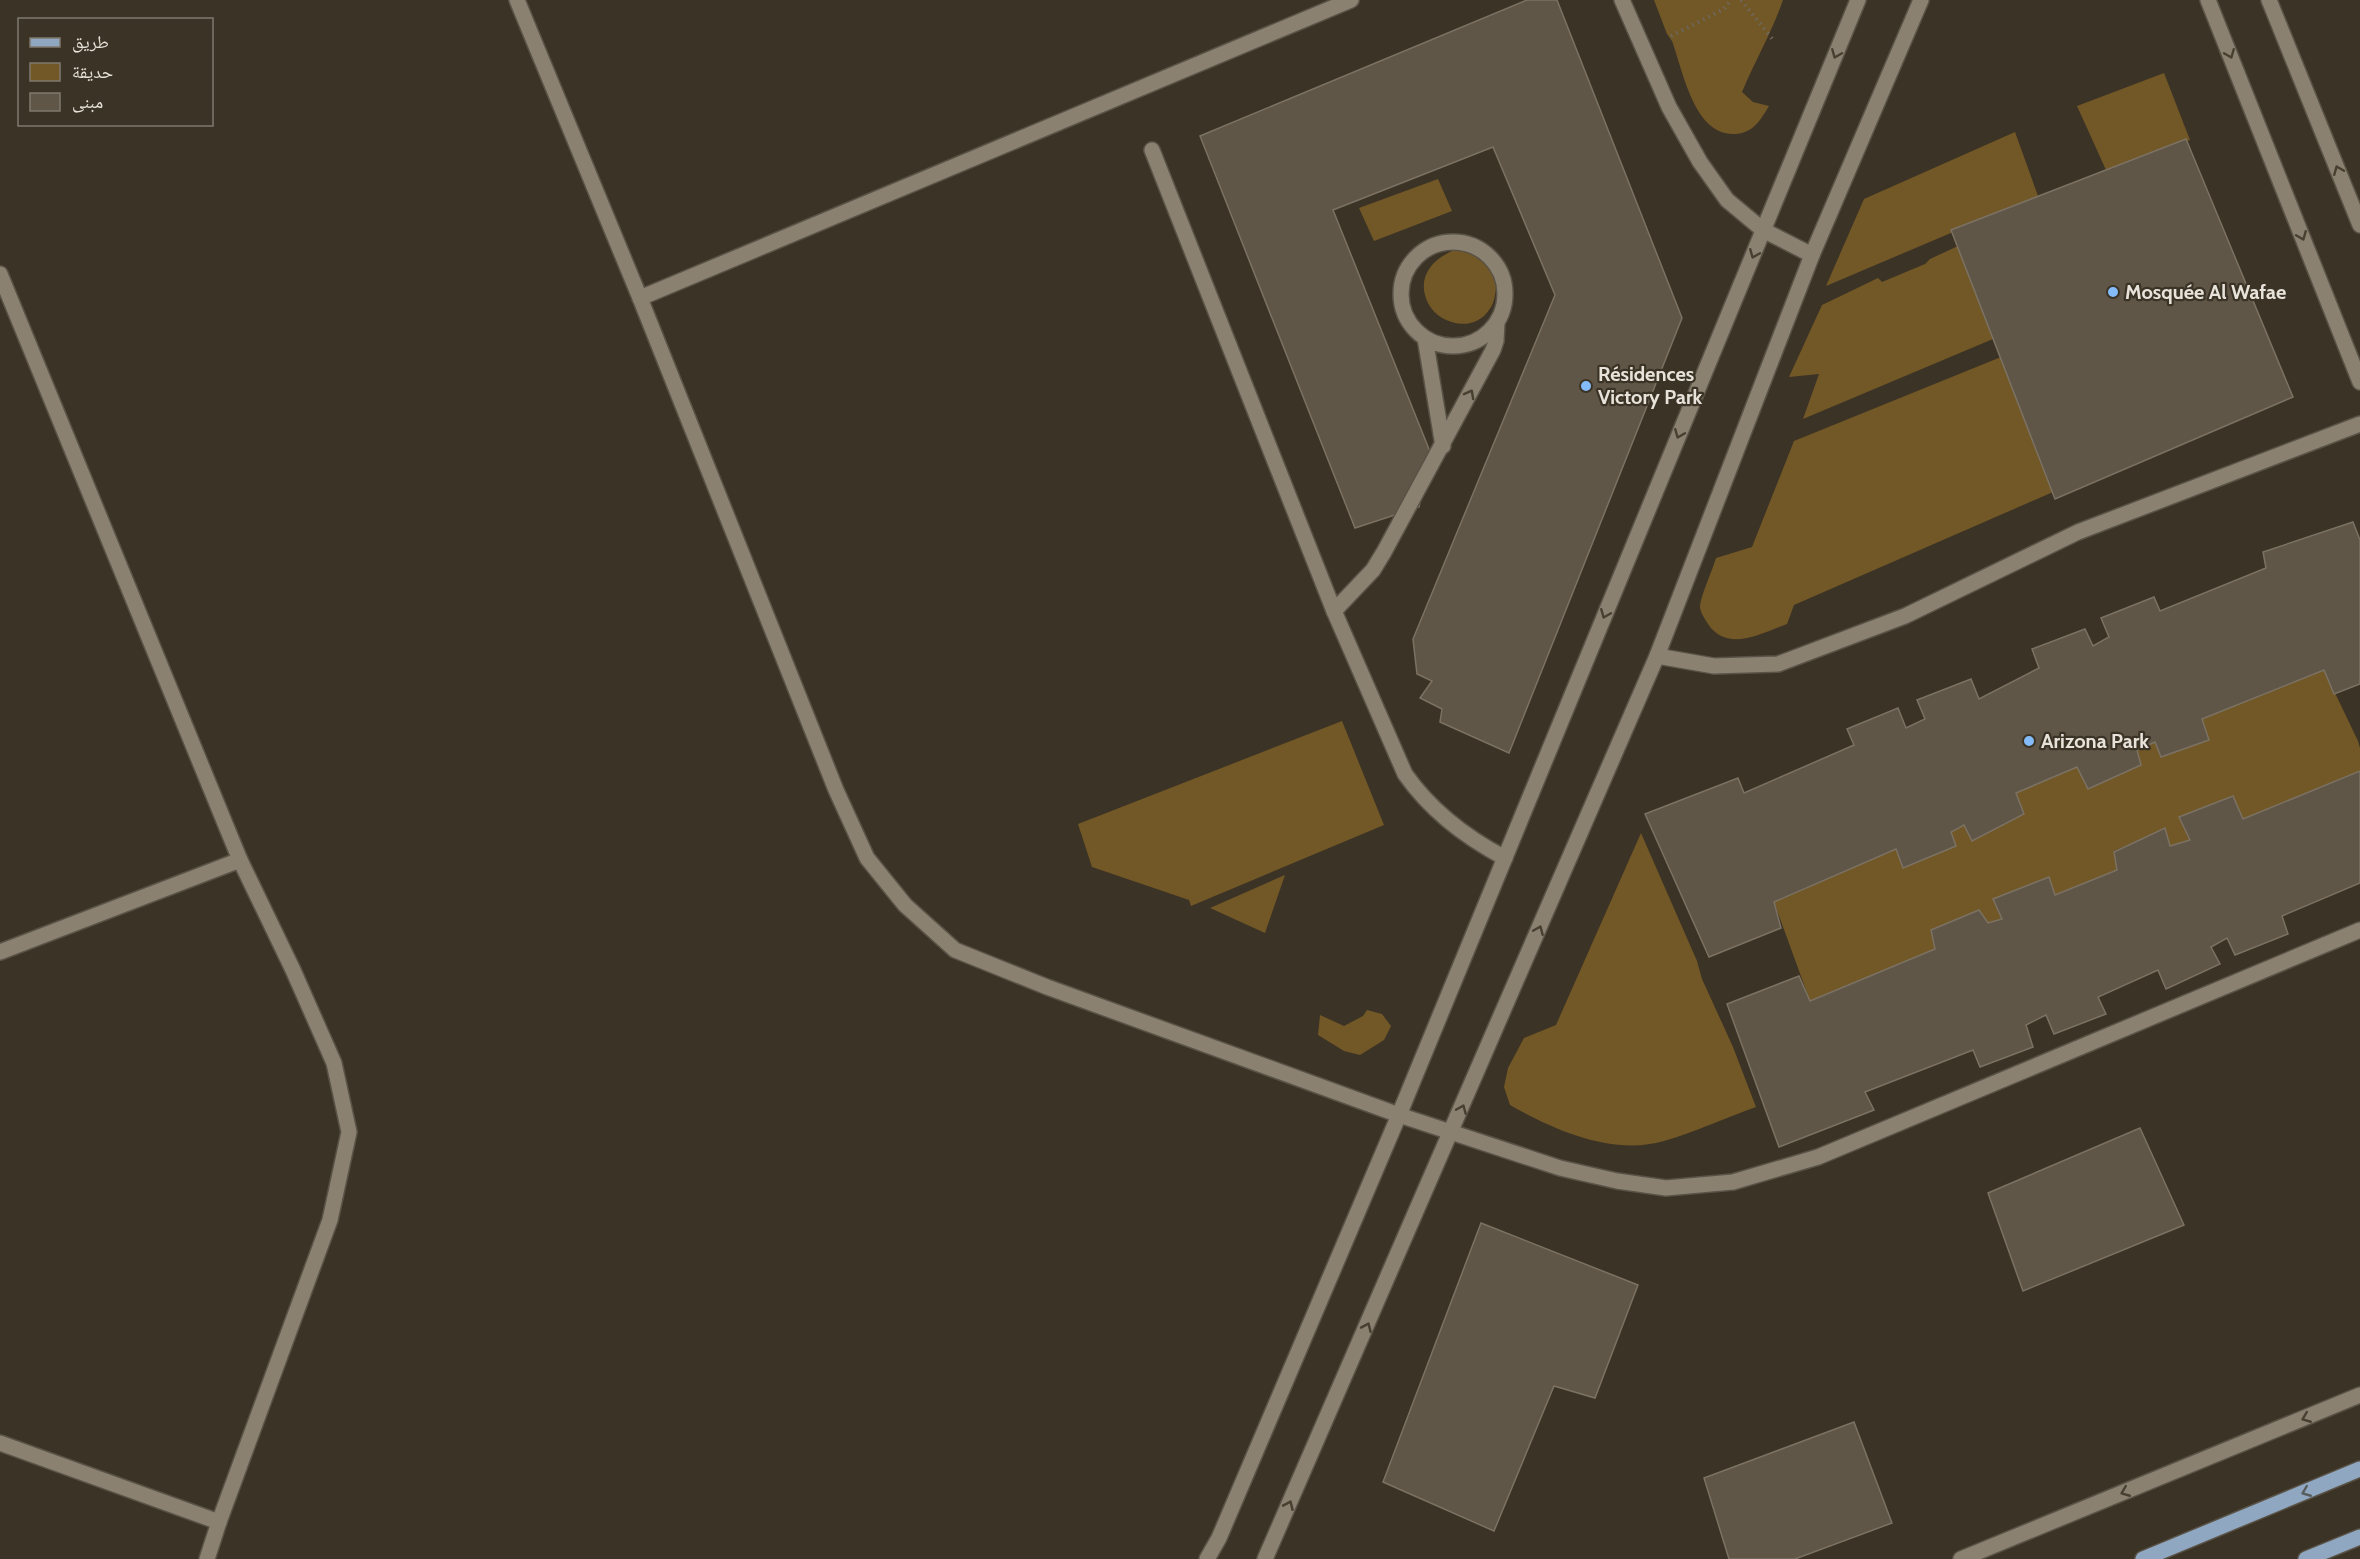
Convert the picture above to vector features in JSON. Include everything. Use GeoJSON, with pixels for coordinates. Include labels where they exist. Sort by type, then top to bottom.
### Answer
{"type":"FeatureCollection","features":[{"type":"Feature","properties":{"kind":"main road"},"geometry":{"type":"LineString","coordinates":[[2142,1559],[2360,1469]]}},
{"type":"Feature","properties":{"kind":"main road"},"geometry":{"type":"LineString","coordinates":[[2306,1559],[2360,1537]]}},
{"type":"Feature","properties":{"kind":"street"},"geometry":{"type":"LineString","coordinates":[[517,0],[640,298],[836,790],[867,858],[904,905],[955,950],[1047,987],[1399,1115],[1560,1168],[1617,1181],[1666,1188],[1733,1182],[1818,1157],[2360,930]]}},
{"type":"Feature","properties":{"kind":"street"},"geometry":{"type":"LineString","coordinates":[[640,298],[1351,0]]}},
{"type":"Feature","properties":{"kind":"street"},"geometry":{"type":"LineString","coordinates":[[1622,0],[1669,107],[1700,162],[1726,200],[1763,230],[1812,255]]}},
{"type":"Feature","properties":{"kind":"street"},"geometry":{"type":"LineString","coordinates":[[1207,1559],[1399,1115],[1858,0]]}},
{"type":"Feature","properties":{"kind":"street"},"geometry":{"type":"LineString","coordinates":[[1265,1559],[1657,656],[1812,255],[1921,0]]}},
{"type":"Feature","properties":{"kind":"street"},"geometry":{"type":"LineString","coordinates":[[2208,0],[2360,382]]}},
{"type":"Feature","properties":{"kind":"street"},"geometry":{"type":"LineString","coordinates":[[2270,0],[2360,225]]}},
{"type":"Feature","properties":{"kind":"street"},"geometry":{"type":"LineString","coordinates":[[1152,150],[1334,611],[1405,774],[1419,793],[1456,828],[1479,845],[1505,858]]}},
{"type":"Feature","properties":{"kind":"street"},"geometry":{"type":"LineString","coordinates":[[1460,241],[1477,246],[1491,257],[1501,272],[1506,289],[1504,307],[1497,322],[1486,335],[1472,343],[1448,345],[1425,338],[1411,326],[1403,310],[1400,292],[1404,275],[1413,260],[1426,248],[1442,242],[1460,241]]}},
{"type":"Feature","properties":{"kind":"street"},"geometry":{"type":"LineString","coordinates":[[0,274],[240,860],[294,970],[334,1063],[349,1132],[330,1220],[207,1559]]}},
{"type":"Feature","properties":{"kind":"street"},"geometry":{"type":"LineString","coordinates":[[1334,611],[1373,570],[1443,446],[1493,350],[1497,322]]}},
{"type":"Feature","properties":{"kind":"street"},"geometry":{"type":"LineString","coordinates":[[1425,338],[1443,446]]}},
{"type":"Feature","properties":{"kind":"street"},"geometry":{"type":"LineString","coordinates":[[1657,656],[1714,666],[1778,664],[1905,616],[2079,532],[2360,424]]}},
{"type":"Feature","properties":{"kind":"street"},"geometry":{"type":"LineString","coordinates":[[0,951],[240,860]]}},
{"type":"Feature","properties":{"kind":"street"},"geometry":{"type":"LineString","coordinates":[[1961,1559],[2360,1395]]}},
{"type":"Feature","properties":{"kind":"street"},"geometry":{"type":"LineString","coordinates":[[0,1443],[219,1522]]}},
{"type":"Feature","properties":{"kind":"path"},"geometry":{"type":"LineString","coordinates":[[1669,38],[1724,9],[1731,0]]}},
{"type":"Feature","properties":{"kind":"path"},"geometry":{"type":"LineString","coordinates":[[1741,0],[1774,41]]}},
{"type":"Feature","properties":{"kind":"green space"},"geometry":{"type":"Polygon","coordinates":[[[1654,0],[1783,0],[1742,92],[1753,102],[1769,106],[1751,129],[1735,134],[1721,132],[1709,125],[1692,100],[1672,41],[1654,0]]]}},
{"type":"Feature","properties":{"kind":"green space"},"geometry":{"type":"Polygon","coordinates":[[[2164,73],[2190,140],[2106,170],[2077,106],[2164,73]]]}},
{"type":"Feature","properties":{"kind":"green space"},"geometry":{"type":"Polygon","coordinates":[[[2015,132],[2038,196],[1826,286],[1864,199],[2015,132]]]}},
{"type":"Feature","properties":{"kind":"green space"},"geometry":{"type":"Polygon","coordinates":[[[1438,179],[1452,211],[1374,241],[1359,208],[1438,179]]]}},
{"type":"Feature","properties":{"kind":"green space"},"geometry":{"type":"Polygon","coordinates":[[[1469,246],[1482,253],[1491,262],[1496,273],[1496,280],[1495,294],[1489,310],[1475,322],[1466,324],[1448,321],[1433,311],[1424,292],[1424,282],[1432,265],[1440,258],[1469,246]]]}},
{"type":"Feature","properties":{"kind":"green space"},"geometry":{"type":"Polygon","coordinates":[[[1958,246],[1993,339],[1803,419],[1819,374],[1789,377],[1822,305],[1878,278],[1882,282],[1925,264],[1930,259],[1958,246]]]}},
{"type":"Feature","properties":{"kind":"green space"},"geometry":{"type":"Polygon","coordinates":[[[2001,357],[2053,492],[1794,605],[1787,624],[1745,638],[1725,638],[1716,633],[1705,620],[1700,607],[1716,558],[1752,547],[1794,441],[2001,357]]]}},
{"type":"Feature","properties":{"kind":"green space"},"geometry":{"type":"Polygon","coordinates":[[[2324,670],[2358,741],[2360,771],[2243,819],[2233,796],[2179,817],[2190,840],[2170,846],[2165,829],[2114,851],[2117,870],[2055,895],[2048,877],[1993,899],[2002,919],[1988,923],[1979,910],[1931,930],[1935,949],[1810,1001],[1774,902],[1896,849],[1903,867],[1956,846],[1951,832],[1964,825],[1972,840],[2024,814],[2016,793],[2077,767],[2088,789],[2140,765],[2137,750],[2155,742],[2161,757],[2209,740],[2202,719],[2324,670]]]}},
{"type":"Feature","properties":{"kind":"green space"},"geometry":{"type":"Polygon","coordinates":[[[1342,721],[1384,825],[1191,906],[1189,900],[1092,867],[1078,824],[1342,721]]]}},
{"type":"Feature","properties":{"kind":"green space"},"geometry":{"type":"Polygon","coordinates":[[[1641,833],[1697,961],[1702,979],[1733,1047],[1756,1107],[1664,1141],[1645,1145],[1625,1145],[1584,1138],[1545,1123],[1510,1105],[1504,1087],[1508,1068],[1524,1038],[1556,1025],[1641,833]]]}},
{"type":"Feature","properties":{"kind":"green space"},"geometry":{"type":"Polygon","coordinates":[[[1285,875],[1265,933],[1210,908],[1285,875]]]}},
{"type":"Feature","properties":{"kind":"green space"},"geometry":{"type":"Polygon","coordinates":[[[1367,1010],[1382,1014],[1391,1026],[1384,1040],[1360,1055],[1344,1051],[1318,1035],[1320,1015],[1344,1026],[1363,1016],[1367,1010]]]}},
{"type":"Feature","properties":{"kind":"building","name":"Résidences Victory Park"},"geometry":{"type":"Polygon","coordinates":[[[1527,0],[1557,0],[1682,318],[1509,753],[1440,722],[1442,709],[1420,698],[1432,681],[1417,674],[1413,639],[1555,295],[1493,147],[1333,210],[1431,454],[1419,507],[1355,528],[1200,136],[1527,0]]]}},
{"type":"Feature","properties":{"kind":"building","name":"Mosquée Al Wafae"},"geometry":{"type":"Polygon","coordinates":[[[2186,139],[2293,397],[2055,499],[1951,230],[2186,139]]]}},
{"type":"Feature","properties":{"kind":"building","name":"Arizona Park"},"geometry":{"type":"Polygon","coordinates":[[[2353,522],[2360,540],[2360,684],[2334,694],[2324,670],[2202,719],[2209,740],[2161,757],[2155,742],[2137,750],[2141,765],[2088,789],[2077,767],[2016,793],[2024,814],[1972,841],[1964,825],[1951,832],[1956,846],[1903,868],[1896,849],[1774,902],[1781,928],[1709,957],[1645,814],[1738,778],[1744,793],[1854,745],[1847,729],[1898,708],[1906,728],[1925,719],[1917,700],[1971,679],[1979,699],[2039,668],[2032,649],[2085,629],[2093,646],[2109,637],[2101,618],[2154,597],[2160,611],[2266,568],[2263,552],[2353,522]]]}},
{"type":"Feature","properties":{"kind":"building"},"geometry":{"type":"Polygon","coordinates":[[[2360,771],[2360,883],[2282,916],[2288,934],[2235,955],[2227,938],[2211,947],[2220,964],[2166,989],[2158,970],[2098,997],[2106,1014],[2054,1034],[2046,1015],[2026,1025],[2033,1047],[1980,1067],[1973,1050],[1865,1092],[1874,1110],[1779,1147],[1727,1004],[1799,976],[1810,1001],[1935,949],[1931,930],[1979,910],[1988,923],[2002,919],[1993,899],[2049,877],[2055,895],[2117,870],[2114,852],[2165,828],[2170,846],[2190,840],[2179,817],[2233,796],[2243,819],[2360,771]]]}},
{"type":"Feature","properties":{"kind":"building"},"geometry":{"type":"Polygon","coordinates":[[[2140,1128],[2184,1225],[2023,1291],[1988,1193],[2140,1128]]]}},
{"type":"Feature","properties":{"kind":"building"},"geometry":{"type":"Polygon","coordinates":[[[1481,1223],[1638,1285],[1595,1398],[1554,1386],[1494,1531],[1383,1482],[1481,1223]]]}},
{"type":"Feature","properties":{"kind":"building"},"geometry":{"type":"Polygon","coordinates":[[[1854,1422],[1892,1523],[1795,1559],[1729,1559],[1704,1478],[1854,1422]]]}},
{"type":"Feature","properties":{"kind":"place","name":"Mosquée Al Wafae"},"geometry":{"type":"Point","coordinates":[2113,292]}},
{"type":"Feature","properties":{"kind":"place","name":"Résidences Victory Park"},"geometry":{"type":"Point","coordinates":[1586,386]}},
{"type":"Feature","properties":{"kind":"place","name":"Arizona Park"},"geometry":{"type":"Point","coordinates":[2029,741]}}]}
